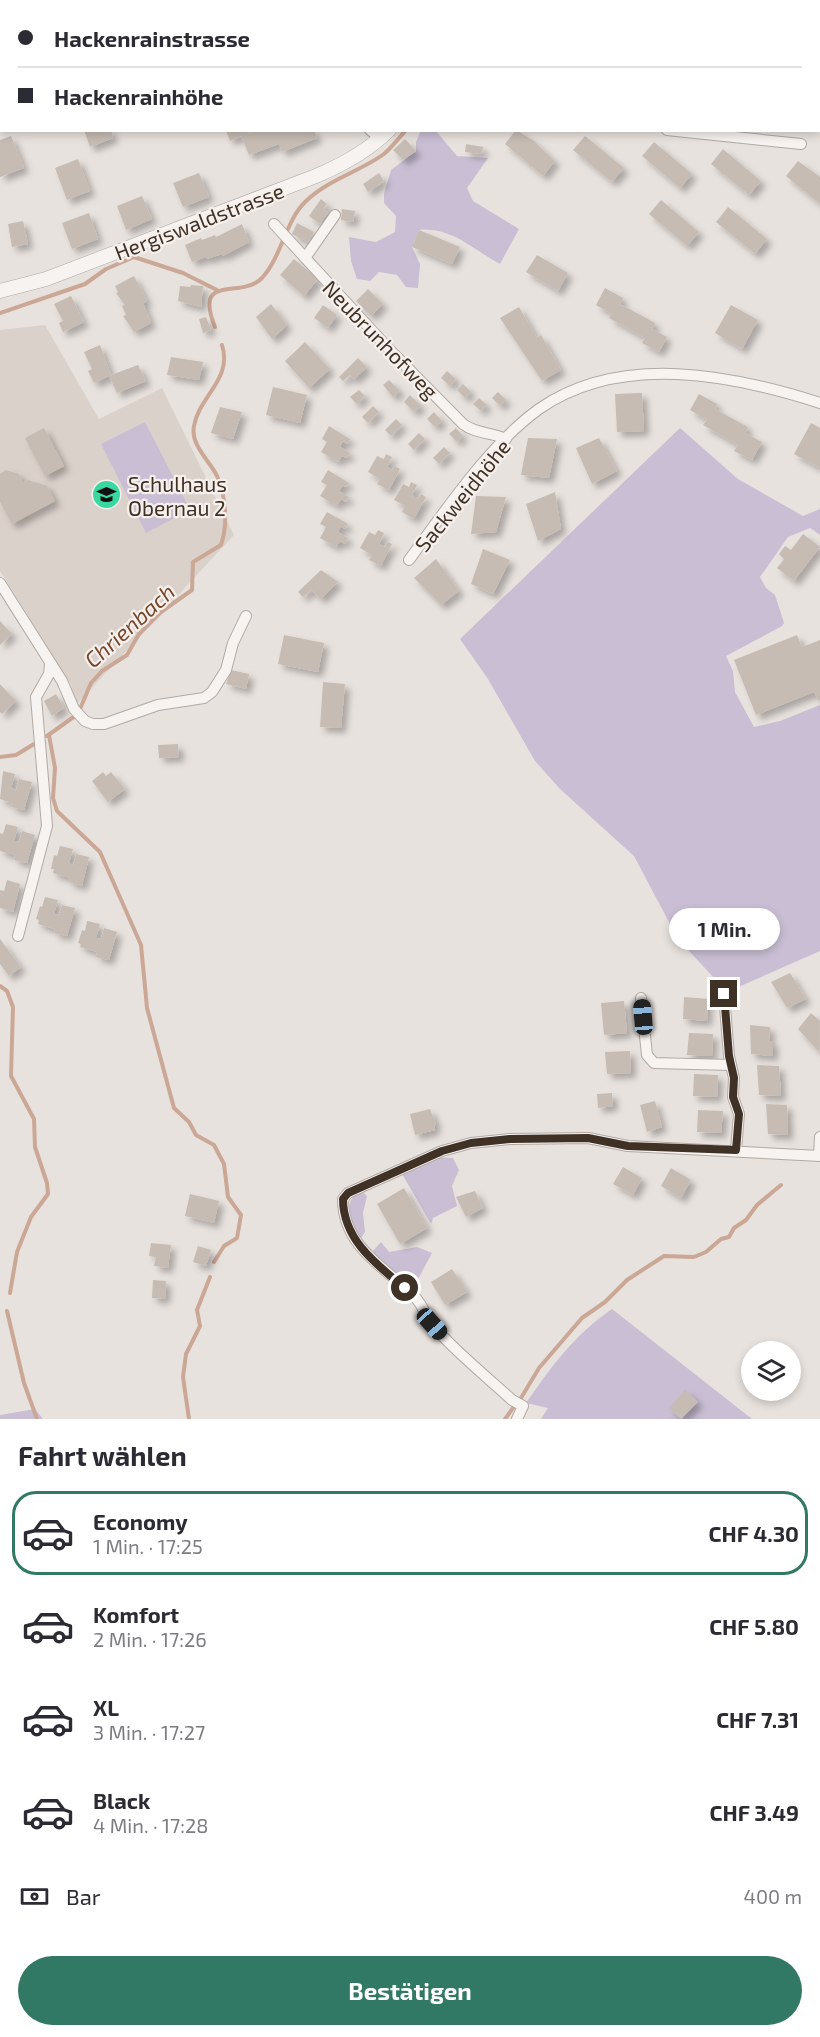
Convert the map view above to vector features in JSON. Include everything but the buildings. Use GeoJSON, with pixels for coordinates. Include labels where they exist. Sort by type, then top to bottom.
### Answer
{"type":"FeatureCollection","features":[{"type":"Feature","properties":{"kind":"street"},"geometry":{"type":"LineString","coordinates":[[684,132],[801,144]]}},
{"type":"Feature","properties":{"kind":"street","name":"Hergiswaldstrasse"},"geometry":{"type":"LineString","coordinates":[[0,291],[46,279],[316,176],[341,165],[380,133]]}},
{"type":"Feature","properties":{"kind":"street"},"geometry":{"type":"LineString","coordinates":[[305,258],[335,215]]}},
{"type":"Feature","properties":{"kind":"street","name":"Neubrunhofweg"},"geometry":{"type":"LineString","coordinates":[[274,225],[463,424],[471,430],[494,434],[506,439]]}},
{"type":"Feature","properties":{"kind":"street","name":"Sackweidhöhe"},"geometry":{"type":"LineString","coordinates":[[410,560],[445,510],[506,439],[539,409],[575,390],[614,378],[666,374],[720,376],[763,385],[820,403]]}},
{"type":"Feature","properties":{"kind":"street"},"geometry":{"type":"LineString","coordinates":[[0,583],[62,681],[74,709],[81,717],[93,724],[104,724],[158,705],[204,698],[212,692],[226,670],[232,643],[246,616]]}},
{"type":"Feature","properties":{"kind":"street"},"geometry":{"type":"LineString","coordinates":[[18,936],[47,826],[36,697],[49,674],[50,664]]}},
{"type":"Feature","properties":{"kind":"street"},"geometry":{"type":"LineString","coordinates":[[724,994],[733,1097],[739,1114],[736,1150]]}},
{"type":"Feature","properties":{"kind":"street"},"geometry":{"type":"LineString","coordinates":[[641,998],[646,1055],[654,1063],[731,1065]]}},
{"type":"Feature","properties":{"kind":"street"},"geometry":{"type":"LineString","coordinates":[[517,1419],[523,1407],[512,1400],[450,1344],[432,1324],[416,1297],[372,1261],[352,1235],[343,1199],[348,1193],[442,1151],[471,1143],[510,1139],[588,1138],[628,1146],[820,1156],[820,1137]]}},
{"type":"Feature","properties":{"kind":"shaded area"},"geometry":{"type":"Polygon","coordinates":[[[420,132],[437,132],[457,156],[488,158],[467,188],[473,201],[519,229],[500,264],[451,235],[419,230],[412,247],[420,264],[418,288],[406,287],[397,275],[379,272],[370,281],[357,279],[351,261],[349,237],[376,242],[395,232],[396,216],[384,203],[384,194],[391,170],[416,151],[416,142],[420,132]]]}},
{"type":"Feature","properties":{"kind":"shaded area","name":"Schulhaus Obernau 2"},"geometry":{"type":"Polygon","coordinates":[[[45,325],[99,419],[162,388],[234,535],[76,705],[71,685],[0,571],[0,330],[45,325]]]}},
{"type":"Feature","properties":{"kind":"shaded area"},"geometry":{"type":"Polygon","coordinates":[[[145,422],[190,510],[146,533],[101,444],[145,422]]]}},
{"type":"Feature","properties":{"kind":"shaded area"},"geometry":{"type":"Polygon","coordinates":[[[680,428],[738,479],[803,516],[820,509],[820,535],[810,528],[788,537],[760,577],[766,588],[775,595],[784,623],[726,656],[733,671],[735,692],[754,727],[780,721],[820,705],[820,951],[727,992],[678,939],[634,856],[560,789],[535,761],[488,679],[460,639],[680,428]]]}},
{"type":"Feature","properties":{"kind":"shaded area"},"geometry":{"type":"Polygon","coordinates":[[[431,1157],[453,1158],[459,1170],[452,1186],[457,1206],[433,1218],[431,1224],[401,1172],[431,1157]]]}},
{"type":"Feature","properties":{"kind":"shaded area"},"geometry":{"type":"Polygon","coordinates":[[[361,1190],[367,1196],[363,1213],[365,1232],[361,1238],[356,1235],[349,1205],[361,1190]]]}},
{"type":"Feature","properties":{"kind":"shaded area"},"geometry":{"type":"Polygon","coordinates":[[[381,1242],[389,1252],[417,1247],[432,1253],[418,1279],[406,1282],[374,1258],[373,1251],[381,1242]]]}},
{"type":"Feature","properties":{"kind":"shaded area"},"geometry":{"type":"Polygon","coordinates":[[[612,1309],[752,1419],[541,1419],[548,1408],[526,1403],[575,1340],[612,1309]]]}},
{"type":"Feature","properties":{"kind":"shaded area"},"geometry":{"type":"Polygon","coordinates":[[[35,1409],[43,1419],[0,1419],[0,1415],[35,1409]]]}},
{"type":"Feature","properties":{"kind":"waterway","name":"Chrienbach"},"geometry":{"type":"LineString","coordinates":[[215,327],[210,310],[210,299],[215,293],[253,284],[262,278],[274,260],[298,210],[305,202],[323,188],[384,154],[404,132]]}},
{"type":"Feature","properties":{"kind":"waterway"},"geometry":{"type":"LineString","coordinates":[[0,313],[85,284],[106,269],[134,257],[183,273],[217,290]]}},
{"type":"Feature","properties":{"kind":"waterway","name":"Chrienbach"},"geometry":{"type":"LineString","coordinates":[[80,709],[91,683],[102,671],[127,655],[139,634],[161,612],[192,590],[193,562],[221,545],[225,519],[222,493],[217,476],[195,440],[194,426],[197,415],[223,368],[222,345]]}},
{"type":"Feature","properties":{"kind":"waterway","name":"Chrienbach"},"geometry":{"type":"LineString","coordinates":[[47,736],[75,716]]}},
{"type":"Feature","properties":{"kind":"waterway"},"geometry":{"type":"LineString","coordinates":[[49,735],[55,768],[53,798],[57,811],[100,852],[141,945],[147,1008],[174,1108],[189,1122],[196,1135],[214,1145],[224,1164],[228,1197],[241,1215],[237,1238],[224,1246],[214,1262]]}},
{"type":"Feature","properties":{"kind":"waterway","name":"Chrienbach"},"geometry":{"type":"LineString","coordinates":[[0,757],[16,755],[34,744]]}},
{"type":"Feature","properties":{"kind":"waterway"},"geometry":{"type":"LineString","coordinates":[[0,986],[7,991],[13,1007],[11,1076],[34,1119],[35,1147],[47,1183],[48,1194],[31,1217],[17,1252],[10,1293]]}},
{"type":"Feature","properties":{"kind":"waterway"},"geometry":{"type":"LineString","coordinates":[[521,1398],[539,1368],[582,1318],[605,1302],[627,1280],[664,1256],[694,1257],[706,1252],[721,1239],[729,1237],[734,1228],[746,1220],[757,1205],[781,1185]]}},
{"type":"Feature","properties":{"kind":"waterway"},"geometry":{"type":"LineString","coordinates":[[189,1419],[183,1377],[186,1354],[200,1326],[197,1310],[210,1277]]}},
{"type":"Feature","properties":{"kind":"waterway"},"geometry":{"type":"LineString","coordinates":[[7,1311],[24,1383],[37,1419]]}},
{"type":"Feature","properties":{"kind":"waterway"},"geometry":{"type":"LineString","coordinates":[[505,1419],[513,1408]]}},
{"type":"Feature","properties":{"kind":"place","name":"Schulhaus Obernau 2"},"geometry":{"type":"Point","coordinates":[107,495]}},
{"type":"Feature","properties":{"kind":"route"},"geometry":{"type":"LineString","coordinates":[[405,1288],[372,1261],[352,1235],[343,1208],[343,1199],[348,1193],[442,1151],[471,1143],[510,1139],[588,1138],[628,1146],[736,1150],[739,1114],[733,1097],[734,1078],[729,1056],[724,994]]}}]}
